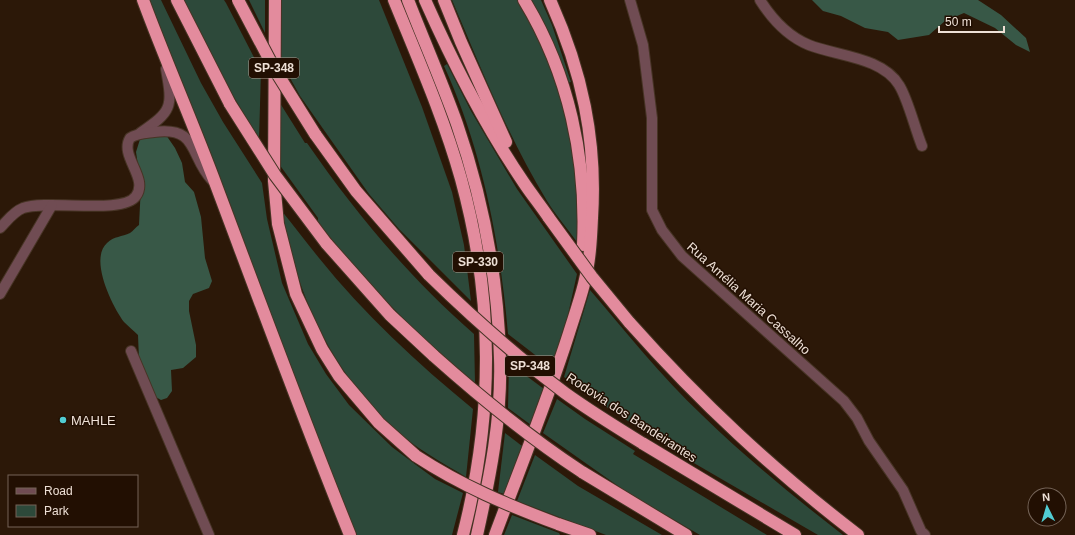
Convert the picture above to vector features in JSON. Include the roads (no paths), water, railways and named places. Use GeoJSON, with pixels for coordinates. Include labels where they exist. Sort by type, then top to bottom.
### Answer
{"type":"FeatureCollection","features":[{"type":"Feature","properties":{"kind":"highway"},"geometry":{"type":"LineString","coordinates":[[143,0],[165,59],[216,184],[244,263],[350,535]]}},
{"type":"Feature","properties":{"kind":"highway"},"geometry":{"type":"LineString","coordinates":[[177,0],[230,104],[275,175],[326,243],[390,315],[469,388],[519,428],[582,472],[686,535]]}},
{"type":"Feature","properties":{"kind":"highway","name":"Rodovia dos Bandeirantes"},"geometry":{"type":"LineString","coordinates":[[238,0],[275,70],[315,134],[356,191],[429,274],[493,335],[566,393],[642,443],[795,535]]}},
{"type":"Feature","properties":{"kind":"highway"},"geometry":{"type":"LineString","coordinates":[[275,0],[274,181],[278,224],[296,294],[322,349],[339,376],[379,423],[416,456],[448,477],[521,510],[590,535]]}},
{"type":"Feature","properties":{"kind":"highway","name":"SP-330"},"geometry":{"type":"LineString","coordinates":[[394,0],[445,129],[461,178],[478,260],[482,289],[485,321],[486,389],[477,474],[463,535]]}},
{"type":"Feature","properties":{"kind":"highway","name":"SP-330"},"geometry":{"type":"LineString","coordinates":[[408,0],[451,110],[467,157],[483,220],[494,284],[500,359],[499,396],[491,466],[477,535]]}},
{"type":"Feature","properties":{"kind":"highway"},"geometry":{"type":"LineString","coordinates":[[425,0],[444,42],[482,115],[524,184],[592,277],[629,322],[723,421],[796,486],[858,535]]}},
{"type":"Feature","properties":{"kind":"highway"},"geometry":{"type":"LineString","coordinates":[[444,0],[503,137],[548,216]]}},
{"type":"Feature","properties":{"kind":"highway"},"geometry":{"type":"LineString","coordinates":[[524,0],[556,61],[572,115],[576,135],[582,183],[583,237],[581,272],[571,325]]}},
{"type":"Feature","properties":{"kind":"highway"},"geometry":{"type":"LineString","coordinates":[[495,535],[549,394],[584,284],[590,252],[594,177],[588,119],[582,89],[567,38],[550,0]]}},
{"type":"Feature","properties":{"kind":"street","name":"Rua Amélia Maria Cassalho"},"geometry":{"type":"LineString","coordinates":[[630,0],[643,45],[652,118],[652,210],[662,230],[682,256],[844,401],[857,418],[869,441],[903,490],[920,531],[924,535]]}},
{"type":"Feature","properties":{"kind":"street"},"geometry":{"type":"LineString","coordinates":[[760,0],[771,18],[788,33],[808,44],[873,64],[887,73],[899,85],[922,146]]}},
{"type":"Feature","properties":{"kind":"street"},"geometry":{"type":"LineString","coordinates":[[0,228],[17,210],[30,206],[118,206],[129,203],[133,200],[139,191],[139,181],[127,146],[130,138],[160,119],[168,108],[170,96],[165,59]]}},
{"type":"Feature","properties":{"kind":"street"},"geometry":{"type":"LineString","coordinates":[[138,134],[170,130],[181,134],[190,143],[207,175],[216,184]]}},
{"type":"Feature","properties":{"kind":"street"},"geometry":{"type":"LineString","coordinates":[[0,294],[52,205]]}},
{"type":"Feature","properties":{"kind":"street"},"geometry":{"type":"LineString","coordinates":[[131,351],[209,535]]}},
{"type":"Feature","properties":{"kind":"place","name":"MAHLE"},"geometry":{"type":"Point","coordinates":[63,420]}}]}
